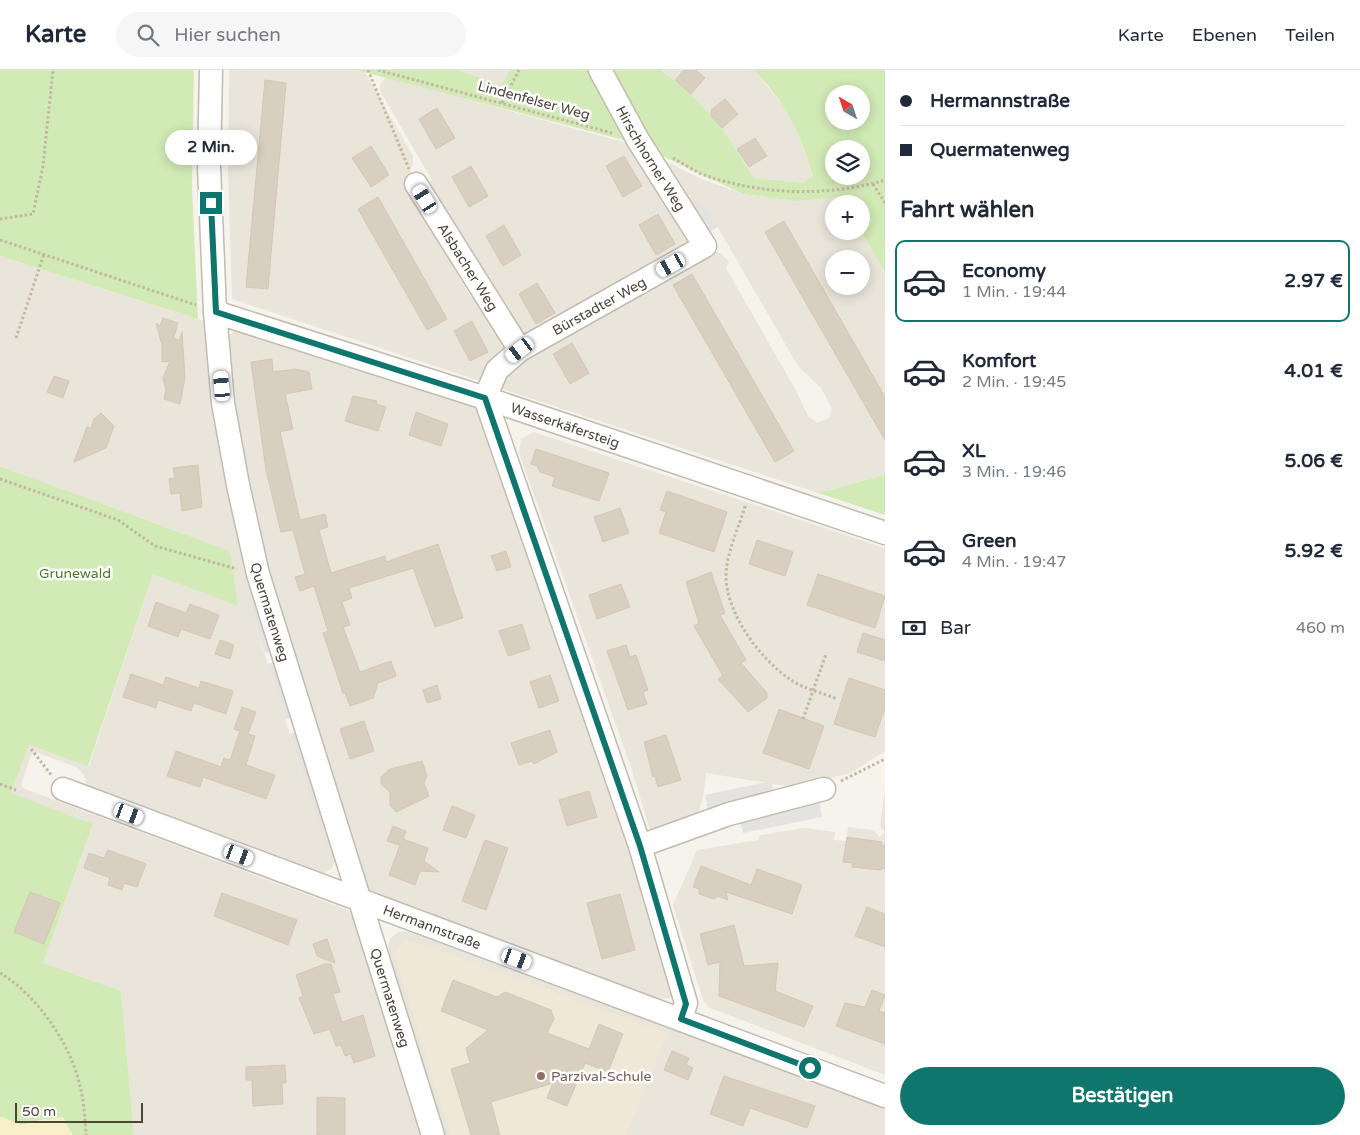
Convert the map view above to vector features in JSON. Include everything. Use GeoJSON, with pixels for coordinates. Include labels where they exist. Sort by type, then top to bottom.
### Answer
{"type":"FeatureCollection","features":[{"type":"Feature","properties":{"kind":"street","name":"Quermatenweg"},"geometry":{"type":"LineString","coordinates":[[211,70],[209,166],[216,312],[223,403],[238,485],[258,574],[433,1135]]}},
{"type":"Feature","properties":{"kind":"street","name":"Hirschhorner Weg"},"geometry":{"type":"LineString","coordinates":[[600,70],[638,140],[705,246]]}},
{"type":"Feature","properties":{"kind":"street","name":"Alsbacher Weg"},"geometry":{"type":"LineString","coordinates":[[416,184],[520,350]]}},
{"type":"Feature","properties":{"kind":"street","name":"Bürstadter Weg"},"geometry":{"type":"LineString","coordinates":[[485,398],[497,370],[520,350],[705,246]]}},
{"type":"Feature","properties":{"kind":"street","name":"Wasserkäfersteig"},"geometry":{"type":"LineString","coordinates":[[216,312],[485,398],[885,533]]}},
{"type":"Feature","properties":{"kind":"street"},"geometry":{"type":"LineString","coordinates":[[485,398],[640,846],[686,1004],[681,1019]]}},
{"type":"Feature","properties":{"kind":"street","name":"Hermannstraße"},"geometry":{"type":"LineString","coordinates":[[63,789],[885,1096]]}},
{"type":"Feature","properties":{"kind":"street"},"geometry":{"type":"LineString","coordinates":[[640,846],[729,814],[824,789]]}},
{"type":"Feature","properties":{"kind":"path"},"geometry":{"type":"LineString","coordinates":[[0,219],[33,214],[43,166],[53,70]]}},
{"type":"Feature","properties":{"kind":"path"},"geometry":{"type":"LineString","coordinates":[[368,70],[416,184]]}},
{"type":"Feature","properties":{"kind":"path","name":"Lindenfelser Weg"},"geometry":{"type":"LineString","coordinates":[[378,70],[638,140]]}},
{"type":"Feature","properties":{"kind":"path"},"geometry":{"type":"LineString","coordinates":[[502,103],[519,70]]}},
{"type":"Feature","properties":{"kind":"path"},"geometry":{"type":"LineString","coordinates":[[672,158],[705,175],[749,188],[815,192],[873,184],[885,180]]}},
{"type":"Feature","properties":{"kind":"path"},"geometry":{"type":"LineString","coordinates":[[873,184],[885,204]]}},
{"type":"Feature","properties":{"kind":"path"},"geometry":{"type":"LineString","coordinates":[[0,240],[216,312]]}},
{"type":"Feature","properties":{"kind":"path"},"geometry":{"type":"LineString","coordinates":[[16,338],[44,254]]}},
{"type":"Feature","properties":{"kind":"path"},"geometry":{"type":"LineString","coordinates":[[0,479],[118,520],[155,546],[238,569]]}},
{"type":"Feature","properties":{"kind":"path"},"geometry":{"type":"LineString","coordinates":[[751,488],[729,557],[726,576],[730,599],[754,645],[772,666],[793,682],[837,699]]}},
{"type":"Feature","properties":{"kind":"path"},"geometry":{"type":"LineString","coordinates":[[803,718],[826,654]]}},
{"type":"Feature","properties":{"kind":"path"},"geometry":{"type":"LineString","coordinates":[[31,749],[63,789]]}},
{"type":"Feature","properties":{"kind":"path"},"geometry":{"type":"LineString","coordinates":[[824,789],[885,759]]}},
{"type":"Feature","properties":{"kind":"path"},"geometry":{"type":"LineString","coordinates":[[0,784],[16,790]]}},
{"type":"Feature","properties":{"kind":"path"},"geometry":{"type":"LineString","coordinates":[[0,973],[35,1000],[61,1042],[80,1083],[86,1135]]}},
{"type":"Feature","properties":{"kind":"shaded area"},"geometry":{"type":"Polygon","coordinates":[[[229,70],[358,70],[365,72],[413,156],[413,164],[405,184],[407,193],[411,192],[470,296],[484,301],[511,342],[489,384],[232,299],[228,174],[229,70]]]}},
{"type":"Feature","properties":{"kind":"shaded area"},"geometry":{"type":"Polygon","coordinates":[[[459,70],[510,70],[501,86],[459,70]]]}},
{"type":"Feature","properties":{"kind":"shaded area"},"geometry":{"type":"Polygon","coordinates":[[[661,70],[754,70],[792,117],[813,176],[803,183],[754,178],[722,128],[691,94],[661,70]]]}},
{"type":"Feature","properties":{"kind":"shaded area"},"geometry":{"type":"Polygon","coordinates":[[[386,77],[638,146],[689,237],[689,245],[522,339],[445,211],[429,182],[432,180],[380,91],[380,84],[386,77]]]}},
{"type":"Feature","properties":{"kind":"shaded area"},"geometry":{"type":"Polygon","coordinates":[[[652,154],[699,178],[743,194],[796,201],[825,198],[825,240],[866,240],[885,273],[885,475],[818,493],[496,387],[506,366],[711,250],[722,254],[729,262],[726,268],[795,389],[808,416],[817,423],[829,418],[832,409],[821,388],[798,366],[713,219],[681,192],[652,154]]]}},
{"type":"Feature","properties":{"kind":"shaded area"},"geometry":{"type":"Polygon","coordinates":[[[681,192],[709,212],[718,227],[706,234],[681,192]]]}},
{"type":"Feature","properties":{"kind":"shaded area"},"geometry":{"type":"Polygon","coordinates":[[[0,256],[207,322],[257,593],[252,614],[324,843],[330,847],[336,845],[338,857],[331,869],[321,874],[88,787],[83,774],[76,767],[38,753],[31,755],[21,785],[25,789],[348,910],[353,918],[424,1135],[134,1135],[121,991],[43,963],[93,825],[11,793],[29,745],[89,766],[153,574],[237,605],[230,551],[0,466],[0,256]]]}},
{"type":"Feature","properties":{"kind":"shaded area"},"geometry":{"type":"Polygon","coordinates":[[[235,330],[474,404],[481,411],[613,785],[672,996],[669,998],[659,999],[457,926],[369,891],[366,888],[246,496],[226,340],[235,330]]]}},
{"type":"Feature","properties":{"kind":"shaded area"},"geometry":{"type":"Polygon","coordinates":[[[534,432],[885,548],[885,751],[851,773],[791,787],[706,773],[703,798],[694,824],[652,837],[632,770],[519,453],[521,439],[534,432]]]}},
{"type":"Feature","properties":{"kind":"shaded area"},"geometry":{"type":"Polygon","coordinates":[[[257,593],[275,650],[265,653],[252,614],[257,593]]]}},
{"type":"Feature","properties":{"kind":"shaded area"},"geometry":{"type":"Polygon","coordinates":[[[278,661],[296,716],[285,719],[268,664],[278,661]]]}},
{"type":"Feature","properties":{"kind":"shaded area"},"geometry":{"type":"Polygon","coordinates":[[[300,731],[336,845],[328,847],[324,843],[290,734],[300,731]]]}},
{"type":"Feature","properties":{"kind":"shaded area"},"geometry":{"type":"Polygon","coordinates":[[[771,781],[774,795],[817,787],[822,817],[743,833],[739,816],[710,822],[705,795],[771,781]]]}},
{"type":"Feature","properties":{"kind":"shaded area"},"geometry":{"type":"Polygon","coordinates":[[[885,790],[885,832],[880,826],[885,790]]]}},
{"type":"Feature","properties":{"kind":"shaded area"},"geometry":{"type":"Polygon","coordinates":[[[848,827],[874,830],[879,837],[885,832],[885,1075],[708,1007],[703,1000],[673,905],[697,850],[758,840],[760,835],[804,828],[835,832],[834,840],[846,841],[848,827]]]}},
{"type":"Feature","properties":{"kind":"shaded area","name":"Parzival-Schule"},"geometry":{"type":"Polygon","coordinates":[[[406,931],[885,1107],[885,1135],[444,1135],[387,952],[390,939],[398,932],[406,931]]]}},
{"type":"Feature","properties":{"kind":"shaded area","name":"Parzival-Schule"},"geometry":{"type":"Polygon","coordinates":[[[406,941],[413,941],[667,1033],[626,1135],[451,1135],[395,956],[399,946],[406,941]]]}},
{"type":"Feature","properties":{"kind":"green space"},"geometry":{"type":"Polygon","coordinates":[[[0,70],[194,70],[192,187],[198,319],[0,256],[0,70]]]}},
{"type":"Feature","properties":{"kind":"green space"},"geometry":{"type":"Polygon","coordinates":[[[356,70],[459,70],[501,86],[510,70],[661,70],[691,94],[722,128],[754,178],[803,183],[813,176],[797,131],[784,107],[754,70],[885,70],[885,273],[866,240],[870,240],[870,195],[825,195],[825,198],[796,201],[743,194],[635,143],[356,70]]]}},
{"type":"Feature","properties":{"kind":"green space","name":"Grunewald"},"geometry":{"type":"Polygon","coordinates":[[[0,466],[230,551],[238,606],[153,574],[88,766],[29,745],[11,793],[93,824],[43,963],[121,991],[134,1135],[72,1135],[72,1132],[45,1119],[21,1125],[0,1118],[0,466]]]}},
{"type":"Feature","properties":{"kind":"green space"},"geometry":{"type":"Polygon","coordinates":[[[885,475],[885,515],[818,493],[885,475]]]}},
{"type":"Feature","properties":{"kind":"sand"},"geometry":{"type":"Polygon","coordinates":[[[2,1117],[21,1125],[63,1117],[72,1135],[0,1135],[0,1118],[2,1117]]]}},
{"type":"Feature","properties":{"kind":"building"},"geometry":{"type":"Polygon","coordinates":[[[684,70],[696,70],[705,78],[691,94],[675,80],[684,70]]]}},
{"type":"Feature","properties":{"kind":"building"},"geometry":{"type":"Polygon","coordinates":[[[265,80],[286,83],[268,289],[246,287],[265,80]]]}},
{"type":"Feature","properties":{"kind":"building"},"geometry":{"type":"Polygon","coordinates":[[[725,99],[738,114],[722,128],[711,116],[711,110],[725,99]]]}},
{"type":"Feature","properties":{"kind":"building"},"geometry":{"type":"Polygon","coordinates":[[[437,108],[455,138],[436,149],[419,119],[437,108]]]}},
{"type":"Feature","properties":{"kind":"building"},"geometry":{"type":"Polygon","coordinates":[[[755,138],[767,156],[749,167],[737,149],[755,138]]]}},
{"type":"Feature","properties":{"kind":"building"},"geometry":{"type":"Polygon","coordinates":[[[371,146],[389,175],[371,187],[352,158],[371,146]]]}},
{"type":"Feature","properties":{"kind":"building"},"geometry":{"type":"Polygon","coordinates":[[[624,156],[642,186],[623,197],[606,166],[624,156]]]}},
{"type":"Feature","properties":{"kind":"building"},"geometry":{"type":"Polygon","coordinates":[[[471,166],[488,196],[469,207],[452,177],[471,166]]]}},
{"type":"Feature","properties":{"kind":"building"},"geometry":{"type":"Polygon","coordinates":[[[378,197],[447,319],[427,330],[358,209],[378,197]]]}},
{"type":"Feature","properties":{"kind":"building"},"geometry":{"type":"Polygon","coordinates":[[[658,214],[675,244],[656,255],[639,225],[658,214]]]}},
{"type":"Feature","properties":{"kind":"building"},"geometry":{"type":"Polygon","coordinates":[[[784,221],[885,397],[885,440],[765,232],[784,221]]]}},
{"type":"Feature","properties":{"kind":"building"},"geometry":{"type":"Polygon","coordinates":[[[504,225],[521,255],[503,266],[486,236],[504,225]]]}},
{"type":"Feature","properties":{"kind":"building"},"geometry":{"type":"Polygon","coordinates":[[[692,274],[794,451],[775,462],[673,285],[692,274]]]}},
{"type":"Feature","properties":{"kind":"building"},"geometry":{"type":"Polygon","coordinates":[[[537,283],[555,313],[536,324],[519,294],[537,283]]]}},
{"type":"Feature","properties":{"kind":"building"},"geometry":{"type":"Polygon","coordinates":[[[163,318],[178,323],[174,337],[179,341],[182,332],[185,378],[180,404],[164,399],[166,390],[163,378],[170,361],[162,362],[162,345],[156,323],[160,326],[163,318]]]}},
{"type":"Feature","properties":{"kind":"building"},"geometry":{"type":"Polygon","coordinates":[[[472,321],[488,352],[470,361],[454,331],[472,321]]]}},
{"type":"Feature","properties":{"kind":"building"},"geometry":{"type":"Polygon","coordinates":[[[572,343],[589,373],[570,384],[553,354],[572,343]]]}},
{"type":"Feature","properties":{"kind":"building"},"geometry":{"type":"Polygon","coordinates":[[[272,359],[273,372],[296,369],[309,372],[312,389],[285,394],[293,429],[280,432],[300,520],[325,514],[328,527],[319,530],[331,573],[385,556],[386,562],[438,544],[463,618],[435,627],[413,568],[349,588],[352,598],[342,602],[350,625],[343,627],[360,672],[391,661],[396,676],[378,683],[373,698],[350,706],[345,693],[343,693],[323,633],[328,631],[314,586],[300,591],[295,577],[305,574],[293,530],[281,532],[266,470],[251,362],[272,359]]]}},
{"type":"Feature","properties":{"kind":"building"},"geometry":{"type":"Polygon","coordinates":[[[54,376],[69,381],[63,398],[47,392],[54,376]]]}},
{"type":"Feature","properties":{"kind":"building"},"geometry":{"type":"Polygon","coordinates":[[[353,396],[377,401],[376,404],[386,407],[378,431],[345,421],[353,396]]]}},
{"type":"Feature","properties":{"kind":"building"},"geometry":{"type":"Polygon","coordinates":[[[416,412],[448,424],[441,446],[409,435],[416,412]]]}},
{"type":"Feature","properties":{"kind":"building"},"geometry":{"type":"Polygon","coordinates":[[[101,413],[114,426],[106,448],[74,462],[87,427],[91,428],[94,419],[101,413]]]}},
{"type":"Feature","properties":{"kind":"building"},"geometry":{"type":"Polygon","coordinates":[[[536,449],[609,473],[599,501],[552,486],[555,477],[540,472],[537,466],[531,464],[536,449]]]}},
{"type":"Feature","properties":{"kind":"building"},"geometry":{"type":"Polygon","coordinates":[[[198,465],[202,507],[182,511],[180,493],[171,494],[169,479],[175,478],[173,468],[198,465]]]}},
{"type":"Feature","properties":{"kind":"building"},"geometry":{"type":"Polygon","coordinates":[[[667,491],[727,512],[714,552],[659,533],[666,512],[660,510],[667,491]]]}},
{"type":"Feature","properties":{"kind":"building"},"geometry":{"type":"Polygon","coordinates":[[[620,508],[629,533],[603,542],[594,517],[620,508]]]}},
{"type":"Feature","properties":{"kind":"building"},"geometry":{"type":"Polygon","coordinates":[[[757,540],[793,552],[785,576],[749,564],[757,540]]]}},
{"type":"Feature","properties":{"kind":"building"},"geometry":{"type":"Polygon","coordinates":[[[506,551],[511,567],[497,571],[491,556],[506,551]]]}},
{"type":"Feature","properties":{"kind":"building"},"geometry":{"type":"Polygon","coordinates":[[[711,572],[725,613],[720,615],[746,660],[741,663],[767,693],[767,698],[748,712],[718,679],[723,676],[694,626],[699,623],[686,582],[711,572]]]}},
{"type":"Feature","properties":{"kind":"building"},"geometry":{"type":"Polygon","coordinates":[[[818,574],[885,596],[875,628],[807,605],[818,574]]]}},
{"type":"Feature","properties":{"kind":"building"},"geometry":{"type":"Polygon","coordinates":[[[621,584],[630,607],[597,619],[589,595],[621,584]]]}},
{"type":"Feature","properties":{"kind":"building"},"geometry":{"type":"Polygon","coordinates":[[[156,602],[186,613],[190,604],[219,615],[210,639],[181,629],[178,637],[148,626],[156,602]]]}},
{"type":"Feature","properties":{"kind":"building"},"geometry":{"type":"Polygon","coordinates":[[[522,624],[530,649],[508,656],[499,631],[522,624]]]}},
{"type":"Feature","properties":{"kind":"building"},"geometry":{"type":"Polygon","coordinates":[[[863,633],[885,640],[885,661],[857,652],[863,633]]]}},
{"type":"Feature","properties":{"kind":"building"},"geometry":{"type":"Polygon","coordinates":[[[220,640],[234,645],[230,659],[215,654],[220,640]]]}},
{"type":"Feature","properties":{"kind":"building"},"geometry":{"type":"Polygon","coordinates":[[[626,645],[630,657],[636,655],[648,690],[643,692],[647,704],[628,710],[607,651],[626,645]]]}},
{"type":"Feature","properties":{"kind":"building"},"geometry":{"type":"Polygon","coordinates":[[[131,674],[163,685],[166,677],[199,688],[201,681],[233,691],[226,714],[194,703],[191,711],[158,700],[156,708],[123,697],[131,674]]]}},
{"type":"Feature","properties":{"kind":"building"},"geometry":{"type":"Polygon","coordinates":[[[550,675],[559,701],[539,708],[530,682],[550,675]]]}},
{"type":"Feature","properties":{"kind":"building"},"geometry":{"type":"Polygon","coordinates":[[[849,678],[885,690],[885,708],[875,737],[834,724],[849,678]]]}},
{"type":"Feature","properties":{"kind":"building"},"geometry":{"type":"Polygon","coordinates":[[[437,685],[441,699],[427,703],[423,690],[437,685]]]}},
{"type":"Feature","properties":{"kind":"building"},"geometry":{"type":"Polygon","coordinates":[[[242,707],[256,712],[248,734],[255,736],[246,765],[275,775],[266,799],[203,777],[200,787],[167,776],[176,751],[221,767],[224,758],[230,760],[240,731],[234,729],[242,707]]]}},
{"type":"Feature","properties":{"kind":"building"},"geometry":{"type":"Polygon","coordinates":[[[779,709],[824,726],[809,769],[763,753],[779,709]]]}},
{"type":"Feature","properties":{"kind":"building"},"geometry":{"type":"Polygon","coordinates":[[[364,721],[374,751],[350,759],[340,729],[364,721]]]}},
{"type":"Feature","properties":{"kind":"building"},"geometry":{"type":"Polygon","coordinates":[[[550,730],[557,752],[534,764],[532,761],[519,765],[511,743],[550,730]]]}},
{"type":"Feature","properties":{"kind":"building"},"geometry":{"type":"Polygon","coordinates":[[[666,735],[681,780],[658,787],[655,776],[653,777],[644,742],[666,735]]]}},
{"type":"Feature","properties":{"kind":"building"},"geometry":{"type":"Polygon","coordinates":[[[422,761],[427,776],[424,783],[429,796],[396,812],[390,805],[390,792],[381,784],[381,777],[390,769],[422,761]]]}},
{"type":"Feature","properties":{"kind":"building"},"geometry":{"type":"Polygon","coordinates":[[[589,791],[597,817],[567,826],[559,800],[589,791]]]}},
{"type":"Feature","properties":{"kind":"building"},"geometry":{"type":"Polygon","coordinates":[[[452,806],[475,815],[466,838],[443,830],[452,806]]]}},
{"type":"Feature","properties":{"kind":"building"},"geometry":{"type":"Polygon","coordinates":[[[393,826],[406,831],[403,839],[428,848],[424,861],[439,872],[420,871],[415,885],[389,875],[400,845],[387,841],[393,826]]]}},
{"type":"Feature","properties":{"kind":"building"},"geometry":{"type":"Polygon","coordinates":[[[847,837],[882,842],[881,845],[885,845],[885,869],[852,867],[853,863],[843,862],[847,837]]]}},
{"type":"Feature","properties":{"kind":"building"},"geometry":{"type":"Polygon","coordinates":[[[485,840],[508,848],[486,910],[462,901],[485,840]]]}},
{"type":"Feature","properties":{"kind":"building"},"geometry":{"type":"Polygon","coordinates":[[[108,850],[146,864],[137,887],[124,883],[122,890],[108,885],[110,878],[84,868],[89,853],[104,858],[108,850]]]}},
{"type":"Feature","properties":{"kind":"building"},"geometry":{"type":"Polygon","coordinates":[[[701,866],[751,885],[757,869],[802,885],[792,914],[726,892],[728,900],[718,896],[714,899],[699,894],[699,889],[693,887],[701,866]]]}},
{"type":"Feature","properties":{"kind":"building"},"geometry":{"type":"Polygon","coordinates":[[[30,892],[60,903],[44,944],[14,932],[30,892]]]}},
{"type":"Feature","properties":{"kind":"building"},"geometry":{"type":"Polygon","coordinates":[[[222,893],[297,920],[288,945],[214,916],[222,893]]]}},
{"type":"Feature","properties":{"kind":"building"},"geometry":{"type":"Polygon","coordinates":[[[620,894],[635,950],[602,959],[587,903],[620,894]]]}},
{"type":"Feature","properties":{"kind":"building"},"geometry":{"type":"Polygon","coordinates":[[[867,907],[885,914],[885,947],[855,936],[867,907]]]}},
{"type":"Feature","properties":{"kind":"building"},"geometry":{"type":"Polygon","coordinates":[[[734,925],[744,966],[778,963],[775,991],[813,1006],[804,1027],[719,996],[720,962],[708,965],[700,934],[734,925]]]}},
{"type":"Feature","properties":{"kind":"building"},"geometry":{"type":"Polygon","coordinates":[[[327,939],[335,963],[317,956],[313,944],[327,939]]]}},
{"type":"Feature","properties":{"kind":"building"},"geometry":{"type":"Polygon","coordinates":[[[325,964],[331,964],[340,992],[333,994],[342,1022],[363,1015],[375,1056],[354,1063],[351,1054],[345,1056],[341,1045],[336,1046],[330,1029],[314,1034],[299,998],[303,996],[296,975],[325,964]]]}},
{"type":"Feature","properties":{"kind":"building"},"geometry":{"type":"Polygon","coordinates":[[[453,980],[497,997],[505,992],[551,1010],[554,1019],[547,1033],[589,1049],[599,1024],[623,1034],[608,1072],[585,1063],[567,1106],[547,1098],[553,1083],[491,1102],[500,1135],[471,1135],[451,1069],[470,1063],[466,1048],[488,1030],[441,1011],[453,980]]]}},
{"type":"Feature","properties":{"kind":"building"},"geometry":{"type":"Polygon","coordinates":[[[872,990],[885,995],[879,1011],[885,1013],[885,1044],[836,1026],[845,1003],[865,1007],[872,990]]]}},
{"type":"Feature","properties":{"kind":"building"},"geometry":{"type":"Polygon","coordinates":[[[672,1051],[689,1058],[686,1065],[693,1068],[688,1080],[664,1070],[672,1051]]]}},
{"type":"Feature","properties":{"kind":"building"},"geometry":{"type":"Polygon","coordinates":[[[285,1065],[286,1083],[282,1083],[283,1104],[253,1106],[252,1080],[246,1080],[246,1067],[285,1065]]]}},
{"type":"Feature","properties":{"kind":"building"},"geometry":{"type":"Polygon","coordinates":[[[724,1076],[815,1106],[807,1128],[750,1108],[743,1126],[710,1114],[724,1076]]]}},
{"type":"Feature","properties":{"kind":"building"},"geometry":{"type":"Polygon","coordinates":[[[317,1097],[345,1098],[345,1135],[317,1135],[317,1097]]]}},
{"type":"Feature","properties":{"kind":"place","name":"Parzival-Schule"},"geometry":{"type":"Point","coordinates":[541,1076]}},
{"type":"Feature","properties":{"kind":"route"},"geometry":{"type":"LineString","coordinates":[[211,203],[216,312],[485,398],[640,846],[686,1004],[681,1019],[810,1068]]}}]}
